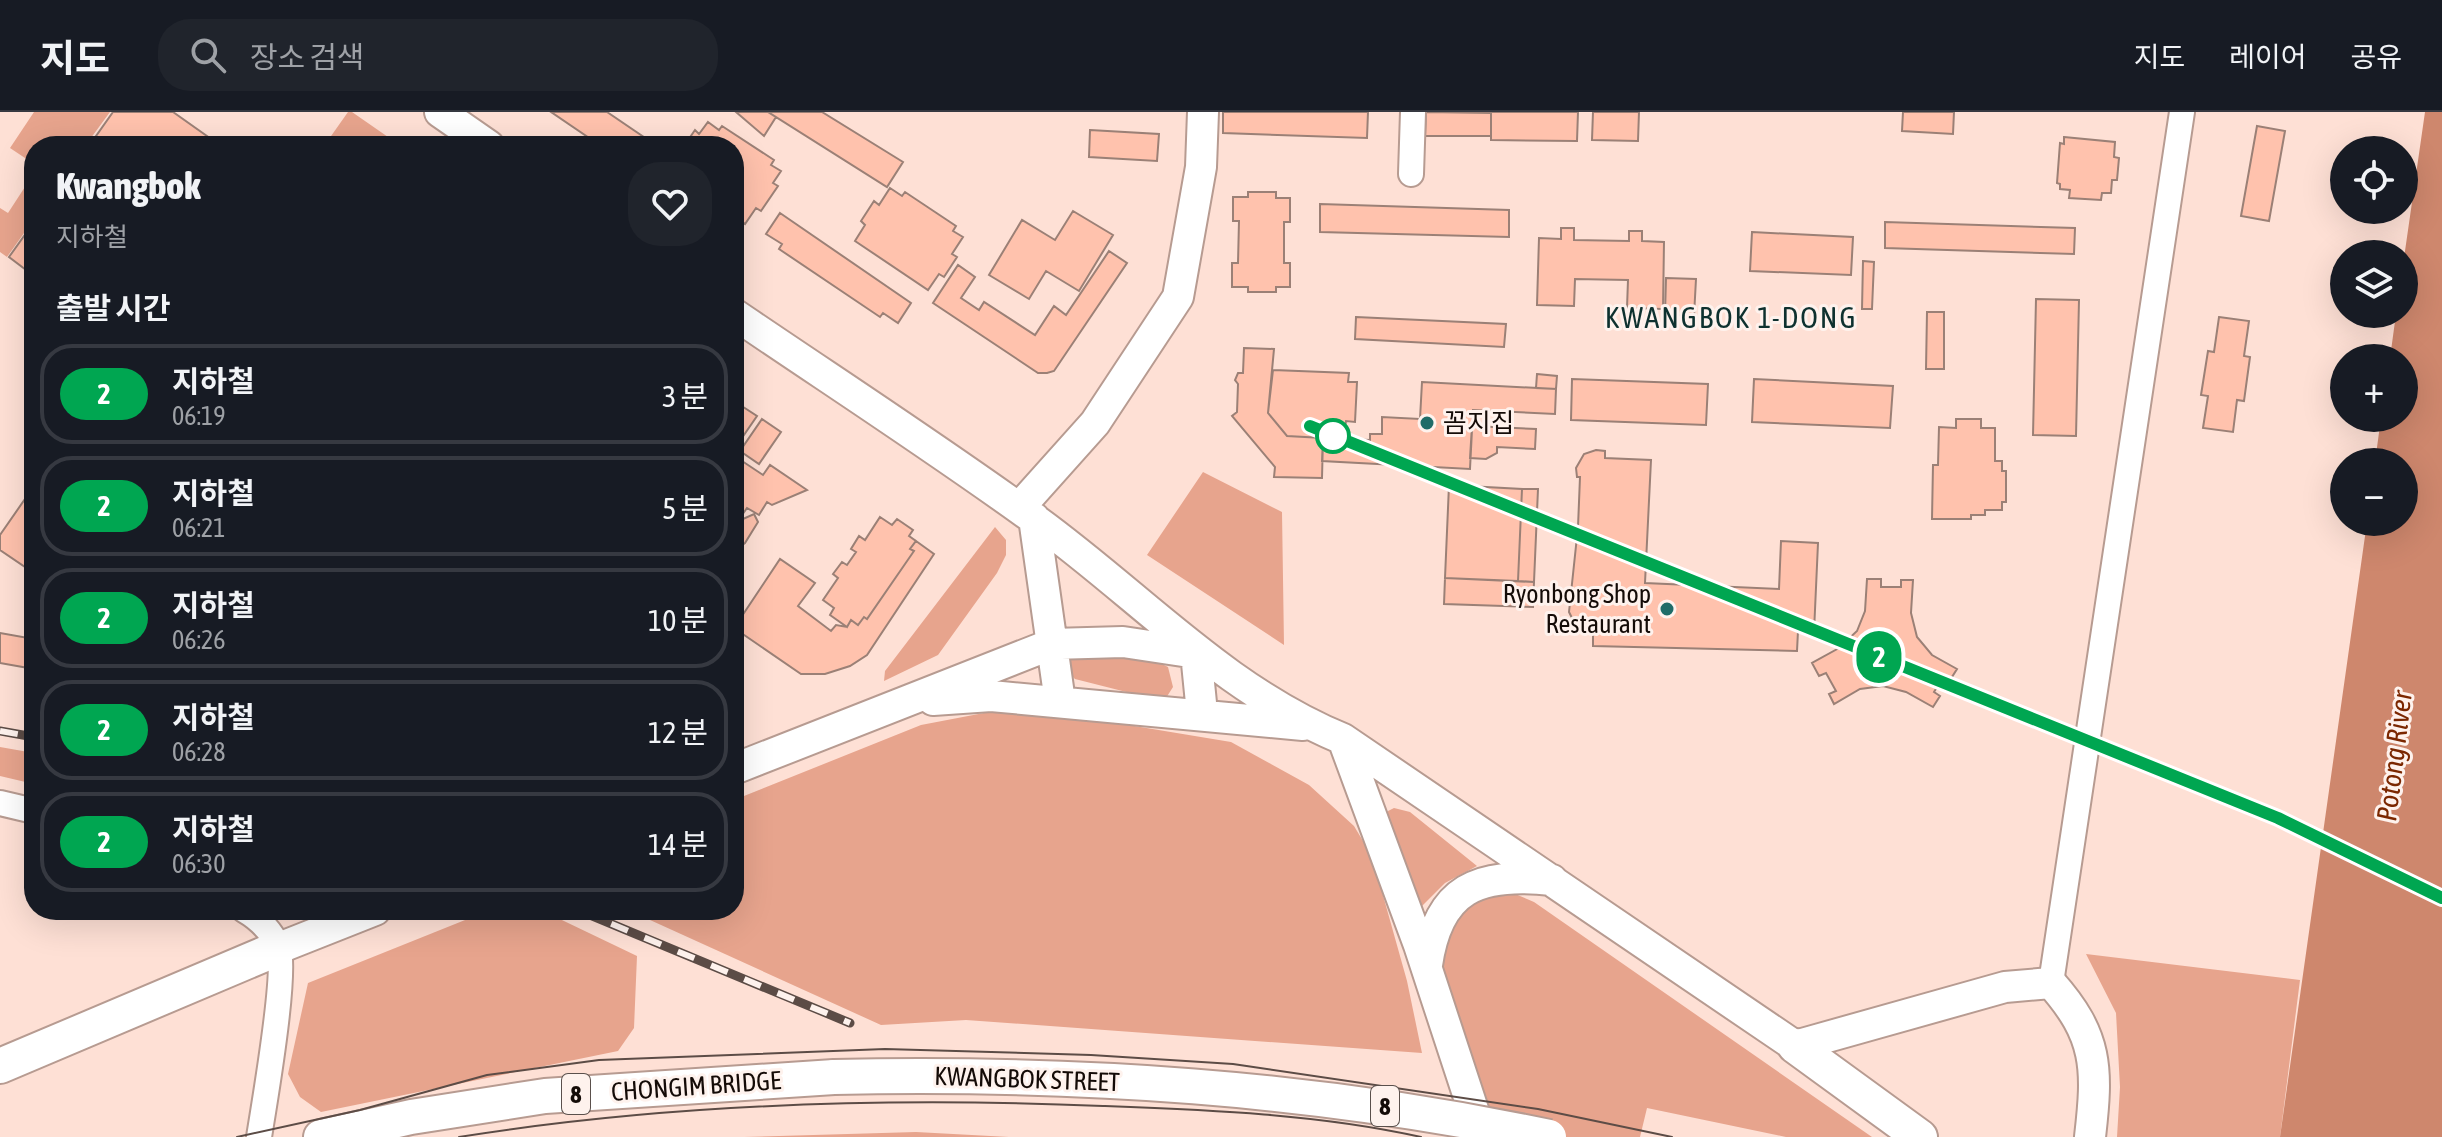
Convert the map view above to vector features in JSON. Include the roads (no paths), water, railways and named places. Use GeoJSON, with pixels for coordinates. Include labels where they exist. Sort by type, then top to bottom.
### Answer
{"type":"FeatureCollection","features":[{"type":"Feature","properties":{"kind":"highway"},"geometry":{"type":"LineString","coordinates":[[0,1066],[279,948]]}},
{"type":"Feature","properties":{"kind":"highway"},"geometry":{"type":"LineString","coordinates":[[1795,1046],[1920,1137]]}},
{"type":"Feature","properties":{"kind":"highway","name":"KWANGBOK STREET"},"geometry":{"type":"LineString","coordinates":[[834,1077],[1023,1078],[1219,1087],[1366,1102],[1549,1137]]}},
{"type":"Feature","properties":{"kind":"highway","name":"CHONGIM BRIDGE"},"geometry":{"type":"LineString","coordinates":[[321,1137],[411,1117],[545,1096],[834,1077]]}},
{"type":"Feature","properties":{"kind":"main road"},"geometry":{"type":"LineString","coordinates":[[1060,702],[1026,513],[1095,423],[1178,297],[1201,167],[1203,112]]}},
{"type":"Feature","properties":{"kind":"main road"},"geometry":{"type":"LineString","coordinates":[[453,116],[477,136]]}},
{"type":"Feature","properties":{"kind":"main road"},"geometry":{"type":"LineString","coordinates":[[744,321],[1026,513],[1111,578],[1196,653],[1311,726],[1343,739],[1795,1046],[2005,987],[2051,983],[2079,1014],[2091,1047],[2094,1103],[2090,1137]]}},
{"type":"Feature","properties":{"kind":"main road"},"geometry":{"type":"LineString","coordinates":[[744,765],[1052,644],[1123,642],[1196,653]]}},
{"type":"Feature","properties":{"kind":"main road"},"geometry":{"type":"LineString","coordinates":[[1196,653],[1202,713]]}},
{"type":"Feature","properties":{"kind":"main road"},"geometry":{"type":"LineString","coordinates":[[903,702],[991,696],[1202,713],[1311,726]]}},
{"type":"Feature","properties":{"kind":"main road"},"geometry":{"type":"LineString","coordinates":[[1343,739],[1419,945],[1426,975],[1482,1137]]}},
{"type":"Feature","properties":{"kind":"main road"},"geometry":{"type":"LineString","coordinates":[[1426,975],[1431,938],[1440,914],[1453,898],[1479,884],[1530,877],[1552,880]]}},
{"type":"Feature","properties":{"kind":"main road"},"geometry":{"type":"LineString","coordinates":[[279,948],[350,920]]}},
{"type":"Feature","properties":{"kind":"street"},"geometry":{"type":"LineString","coordinates":[[1411,174],[1413,112]]}},
{"type":"Feature","properties":{"kind":"street"},"geometry":{"type":"LineString","coordinates":[[2051,983],[2182,112]]}},
{"type":"Feature","properties":{"kind":"street"},"geometry":{"type":"LineString","coordinates":[[0,803],[24,809]]}},
{"type":"Feature","properties":{"kind":"street"},"geometry":{"type":"LineString","coordinates":[[259,920],[279,948],[279,979],[259,1137]]}},
{"type":"Feature","properties":{"kind":"water","name":"Potong River"},"geometry":{"type":"Polygon","coordinates":[[[2425,112],[2442,112],[2442,1137],[2280,1137],[2365,536],[2418,536],[2418,448],[2377,448],[2379,432],[2418,432],[2418,344],[2392,344],[2394,328],[2418,328],[2418,240],[2407,240],[2409,224],[2418,224],[2418,161],[2425,112]]]}},
{"type":"Feature","properties":{"kind":"tram line"},"geometry":{"type":"LineString","coordinates":[[237,1137],[360,1110],[487,1075],[599,1060],[885,1049],[1091,1055],[1233,1064],[1538,1109],[1672,1137]]}},
{"type":"Feature","properties":{"kind":"tram line"},"geometry":{"type":"LineString","coordinates":[[459,1137],[700,1110],[942,1102],[1263,1114],[1343,1123],[1421,1137]]}},
{"type":"Feature","properties":{"kind":"railway"},"geometry":{"type":"LineString","coordinates":[[0,731],[24,735]]}},
{"type":"Feature","properties":{"kind":"railway"},"geometry":{"type":"LineString","coordinates":[[602,920],[850,1023]]}},
{"type":"Feature","properties":{"kind":"metro line","name":"2"},"geometry":{"type":"LineString","coordinates":[[1310,426],[2278,818],[2442,898]]}},
{"type":"Feature","properties":{"kind":"place","name":"꼼지집"},"geometry":{"type":"Point","coordinates":[1427,423]}},
{"type":"Feature","properties":{"kind":"place","name":"Ryonbong Shop Restaurant"},"geometry":{"type":"Point","coordinates":[1667,609]}},
{"type":"Feature","properties":{"kind":"district","name":"KWANGBOK 1-DONG"},"geometry":{"type":"Point","coordinates":[1731,317]}}]}
